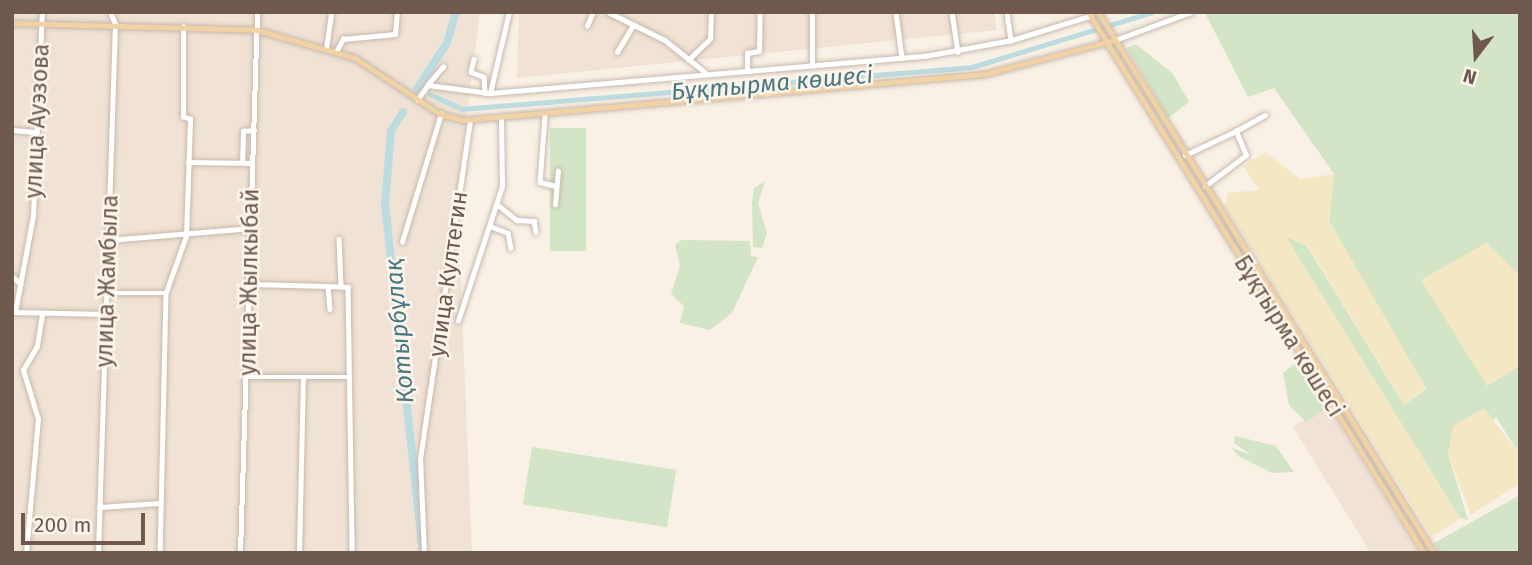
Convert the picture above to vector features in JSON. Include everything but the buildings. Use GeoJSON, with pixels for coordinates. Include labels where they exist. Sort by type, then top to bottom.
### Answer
{"type":"FeatureCollection","features":[{"type":"Feature","properties":{"kind":"main road","name":"Бұқтырма көшесі"},"geometry":{"type":"LineString","coordinates":[[1098,12],[1434,553]]}},
{"type":"Feature","properties":{"kind":"main road","name":"Бұқтырма көшесі"},"geometry":{"type":"LineString","coordinates":[[1090,16],[1424,553]]}},
{"type":"Feature","properties":{"kind":"main road"},"geometry":{"type":"LineString","coordinates":[[12,23],[257,30],[336,52],[372,67],[440,114],[466,121],[501,120],[985,74],[1106,44],[1113,38]]}},
{"type":"Feature","properties":{"kind":"main road"},"geometry":{"type":"LineString","coordinates":[[1160,129],[1166,125]]}},
{"type":"Feature","properties":{"kind":"main road"},"geometry":{"type":"LineString","coordinates":[[1219,223],[1225,220]]}},
{"type":"Feature","properties":{"kind":"main road"},"geometry":{"type":"LineString","coordinates":[[1404,521],[1411,516]]}},
{"type":"Feature","properties":{"kind":"street","name":"улица Ауэзова"},"geometry":{"type":"LineString","coordinates":[[14,312],[33,216],[42,12]]}},
{"type":"Feature","properties":{"kind":"street","name":"улица Жамбыла"},"geometry":{"type":"LineString","coordinates":[[98,553],[115,24],[110,12]]}},
{"type":"Feature","properties":{"kind":"street","name":"улица Жылкыбай"},"geometry":{"type":"LineString","coordinates":[[240,553],[251,284],[257,12]]}},
{"type":"Feature","properties":{"kind":"street"},"geometry":{"type":"LineString","coordinates":[[326,49],[331,12]]}},
{"type":"Feature","properties":{"kind":"street"},"geometry":{"type":"LineString","coordinates":[[336,52],[343,38],[395,34],[397,12]]}},
{"type":"Feature","properties":{"kind":"street"},"geometry":{"type":"LineString","coordinates":[[487,93],[509,12]]}},
{"type":"Feature","properties":{"kind":"street"},"geometry":{"type":"LineString","coordinates":[[587,26],[593,12]]}},
{"type":"Feature","properties":{"kind":"street"},"geometry":{"type":"LineString","coordinates":[[608,12],[633,24],[705,73]]}},
{"type":"Feature","properties":{"kind":"street"},"geometry":{"type":"LineString","coordinates":[[688,60],[710,39],[711,12]]}},
{"type":"Feature","properties":{"kind":"street"},"geometry":{"type":"LineString","coordinates":[[747,69],[745,55],[759,51],[760,12]]}},
{"type":"Feature","properties":{"kind":"street"},"geometry":{"type":"LineString","coordinates":[[812,12],[812,65]]}},
{"type":"Feature","properties":{"kind":"street"},"geometry":{"type":"LineString","coordinates":[[895,12],[902,58]]}},
{"type":"Feature","properties":{"kind":"street"},"geometry":{"type":"LineString","coordinates":[[952,12],[958,52]]}},
{"type":"Feature","properties":{"kind":"street"},"geometry":{"type":"LineString","coordinates":[[1007,12],[1011,41]]}},
{"type":"Feature","properties":{"kind":"street"},"geometry":{"type":"LineString","coordinates":[[1113,38],[1191,12]]}},
{"type":"Feature","properties":{"kind":"street"},"geometry":{"type":"LineString","coordinates":[[427,85],[487,93],[902,58],[958,52],[1011,41],[1090,16]]}},
{"type":"Feature","properties":{"kind":"street"},"geometry":{"type":"LineString","coordinates":[[617,52],[633,24]]}},
{"type":"Feature","properties":{"kind":"street"},"geometry":{"type":"LineString","coordinates":[[160,553],[166,293],[186,236],[188,162],[183,27]]}},
{"type":"Feature","properties":{"kind":"street"},"geometry":{"type":"LineString","coordinates":[[474,59],[471,72],[484,77],[487,93]]}},
{"type":"Feature","properties":{"kind":"street"},"geometry":{"type":"LineString","coordinates":[[417,100],[443,68]]}},
{"type":"Feature","properties":{"kind":"street"},"geometry":{"type":"LineString","coordinates":[[402,242],[440,114]]}},
{"type":"Feature","properties":{"kind":"street"},"geometry":{"type":"LineString","coordinates":[[1185,155],[1265,115]]}},
{"type":"Feature","properties":{"kind":"street"},"geometry":{"type":"LineString","coordinates":[[545,116],[540,182],[556,186]]}},
{"type":"Feature","properties":{"kind":"street"},"geometry":{"type":"LineString","coordinates":[[458,321],[497,204],[501,120]]}},
{"type":"Feature","properties":{"kind":"street","name":"улица Култегин"},"geometry":{"type":"LineString","coordinates":[[424,553],[420,459],[466,121]]}},
{"type":"Feature","properties":{"kind":"street"},"geometry":{"type":"LineString","coordinates":[[12,130],[35,132]]}},
{"type":"Feature","properties":{"kind":"street"},"geometry":{"type":"LineString","coordinates":[[242,163],[243,131],[254,130]]}},
{"type":"Feature","properties":{"kind":"street"},"geometry":{"type":"LineString","coordinates":[[1205,187],[1246,155],[1236,131]]}},
{"type":"Feature","properties":{"kind":"street"},"geometry":{"type":"LineString","coordinates":[[188,162],[252,163]]}},
{"type":"Feature","properties":{"kind":"street"},"geometry":{"type":"LineString","coordinates":[[555,205],[558,171]]}},
{"type":"Feature","properties":{"kind":"street"},"geometry":{"type":"LineString","coordinates":[[497,204],[517,220],[534,221],[536,232]]}},
{"type":"Feature","properties":{"kind":"street"},"geometry":{"type":"LineString","coordinates":[[490,226],[508,233],[511,248]]}},
{"type":"Feature","properties":{"kind":"street"},"geometry":{"type":"LineString","coordinates":[[108,240],[186,236],[252,228]]}},
{"type":"Feature","properties":{"kind":"street"},"geometry":{"type":"LineString","coordinates":[[340,239],[341,285],[347,293],[351,377],[352,553]]}},
{"type":"Feature","properties":{"kind":"street"},"geometry":{"type":"LineString","coordinates":[[12,276],[21,284]]}},
{"type":"Feature","properties":{"kind":"street"},"geometry":{"type":"LineString","coordinates":[[251,284],[341,285]]}},
{"type":"Feature","properties":{"kind":"street"},"geometry":{"type":"LineString","coordinates":[[328,286],[330,309]]}},
{"type":"Feature","properties":{"kind":"street"},"geometry":{"type":"LineString","coordinates":[[107,293],[166,293]]}},
{"type":"Feature","properties":{"kind":"street"},"geometry":{"type":"LineString","coordinates":[[14,312],[42,316],[106,314]]}},
{"type":"Feature","properties":{"kind":"street"},"geometry":{"type":"LineString","coordinates":[[26,553],[38,419],[23,370],[37,346],[42,316]]}},
{"type":"Feature","properties":{"kind":"street"},"geometry":{"type":"LineString","coordinates":[[247,377],[351,377]]}},
{"type":"Feature","properties":{"kind":"street"},"geometry":{"type":"LineString","coordinates":[[299,553],[303,378]]}},
{"type":"Feature","properties":{"kind":"street"},"geometry":{"type":"LineString","coordinates":[[99,507],[160,503]]}},
{"type":"Feature","properties":{"kind":"shaded area"},"geometry":{"type":"Polygon","coordinates":[[[12,12],[480,12],[457,192],[472,553],[12,553],[12,12]]]}},
{"type":"Feature","properties":{"kind":"shaded area"},"geometry":{"type":"Polygon","coordinates":[[[519,12],[994,12],[997,30],[517,78],[519,12]]]}},
{"type":"Feature","properties":{"kind":"shaded area"},"geometry":{"type":"Polygon","coordinates":[[[1328,407],[1418,553],[1371,553],[1293,427],[1328,407]]]}},
{"type":"Feature","properties":{"kind":"green space"},"geometry":{"type":"Polygon","coordinates":[[[1520,12],[1520,275],[1485,243],[1487,386],[1520,365],[1520,455],[1496,417],[1448,454],[1468,520],[1460,518],[1285,236],[1307,246],[1404,405],[1426,389],[1329,221],[1334,174],[1274,88],[1248,97],[1205,13],[1520,12]]]}},
{"type":"Feature","properties":{"kind":"green space"},"geometry":{"type":"Polygon","coordinates":[[[1136,44],[1173,74],[1189,102],[1168,118],[1127,48],[1136,44]]]}},
{"type":"Feature","properties":{"kind":"green space"},"geometry":{"type":"Polygon","coordinates":[[[550,128],[586,128],[586,251],[550,251],[550,128]]]}},
{"type":"Feature","properties":{"kind":"green space"},"geometry":{"type":"Polygon","coordinates":[[[765,181],[758,203],[767,233],[762,248],[753,247],[754,188],[765,181]]]}},
{"type":"Feature","properties":{"kind":"green space"},"geometry":{"type":"Polygon","coordinates":[[[1226,225],[1406,516],[1403,515],[1226,225]]]}},
{"type":"Feature","properties":{"kind":"green space"},"geometry":{"type":"Polygon","coordinates":[[[682,240],[750,241],[751,256],[758,257],[732,313],[710,330],[680,323],[684,306],[671,294],[680,266],[675,244],[682,240]]]}},
{"type":"Feature","properties":{"kind":"green space"},"geometry":{"type":"Polygon","coordinates":[[[1299,360],[1330,407],[1306,422],[1289,405],[1283,373],[1299,360]]]}},
{"type":"Feature","properties":{"kind":"green space"},"geometry":{"type":"Polygon","coordinates":[[[1235,436],[1276,446],[1294,472],[1272,473],[1238,456],[1232,448],[1251,455],[1234,443],[1235,436]]]}},
{"type":"Feature","properties":{"kind":"green space"},"geometry":{"type":"Polygon","coordinates":[[[532,447],[676,470],[667,527],[523,504],[532,447]]]}},
{"type":"Feature","properties":{"kind":"green space"},"geometry":{"type":"Polygon","coordinates":[[[1520,495],[1520,553],[1440,553],[1434,543],[1520,495]]]}},
{"type":"Feature","properties":{"kind":"sand"},"geometry":{"type":"Polygon","coordinates":[[[1265,152],[1300,179],[1334,174],[1329,221],[1426,388],[1404,405],[1308,246],[1286,237],[1460,518],[1432,537],[1225,206],[1228,193],[1259,190],[1243,166],[1265,152]]]}},
{"type":"Feature","properties":{"kind":"sand"},"geometry":{"type":"Polygon","coordinates":[[[1486,243],[1520,275],[1520,365],[1487,386],[1421,280],[1486,243]]]}},
{"type":"Feature","properties":{"kind":"sand"},"geometry":{"type":"Polygon","coordinates":[[[1484,408],[1520,455],[1520,483],[1471,515],[1448,454],[1453,426],[1484,408]]]}},
{"type":"Feature","properties":{"kind":"waterway","name":"Қотырбұлақ"},"geometry":{"type":"LineString","coordinates":[[417,89],[447,43],[456,12]]}},
{"type":"Feature","properties":{"kind":"waterway","name":"Бұқтырма көшесі"},"geometry":{"type":"LineString","coordinates":[[430,94],[462,109],[972,67],[1153,12]]}},
{"type":"Feature","properties":{"kind":"waterway","name":"Қотырбұлақ"},"geometry":{"type":"LineString","coordinates":[[403,112],[391,131],[385,204],[423,553]]}}]}
